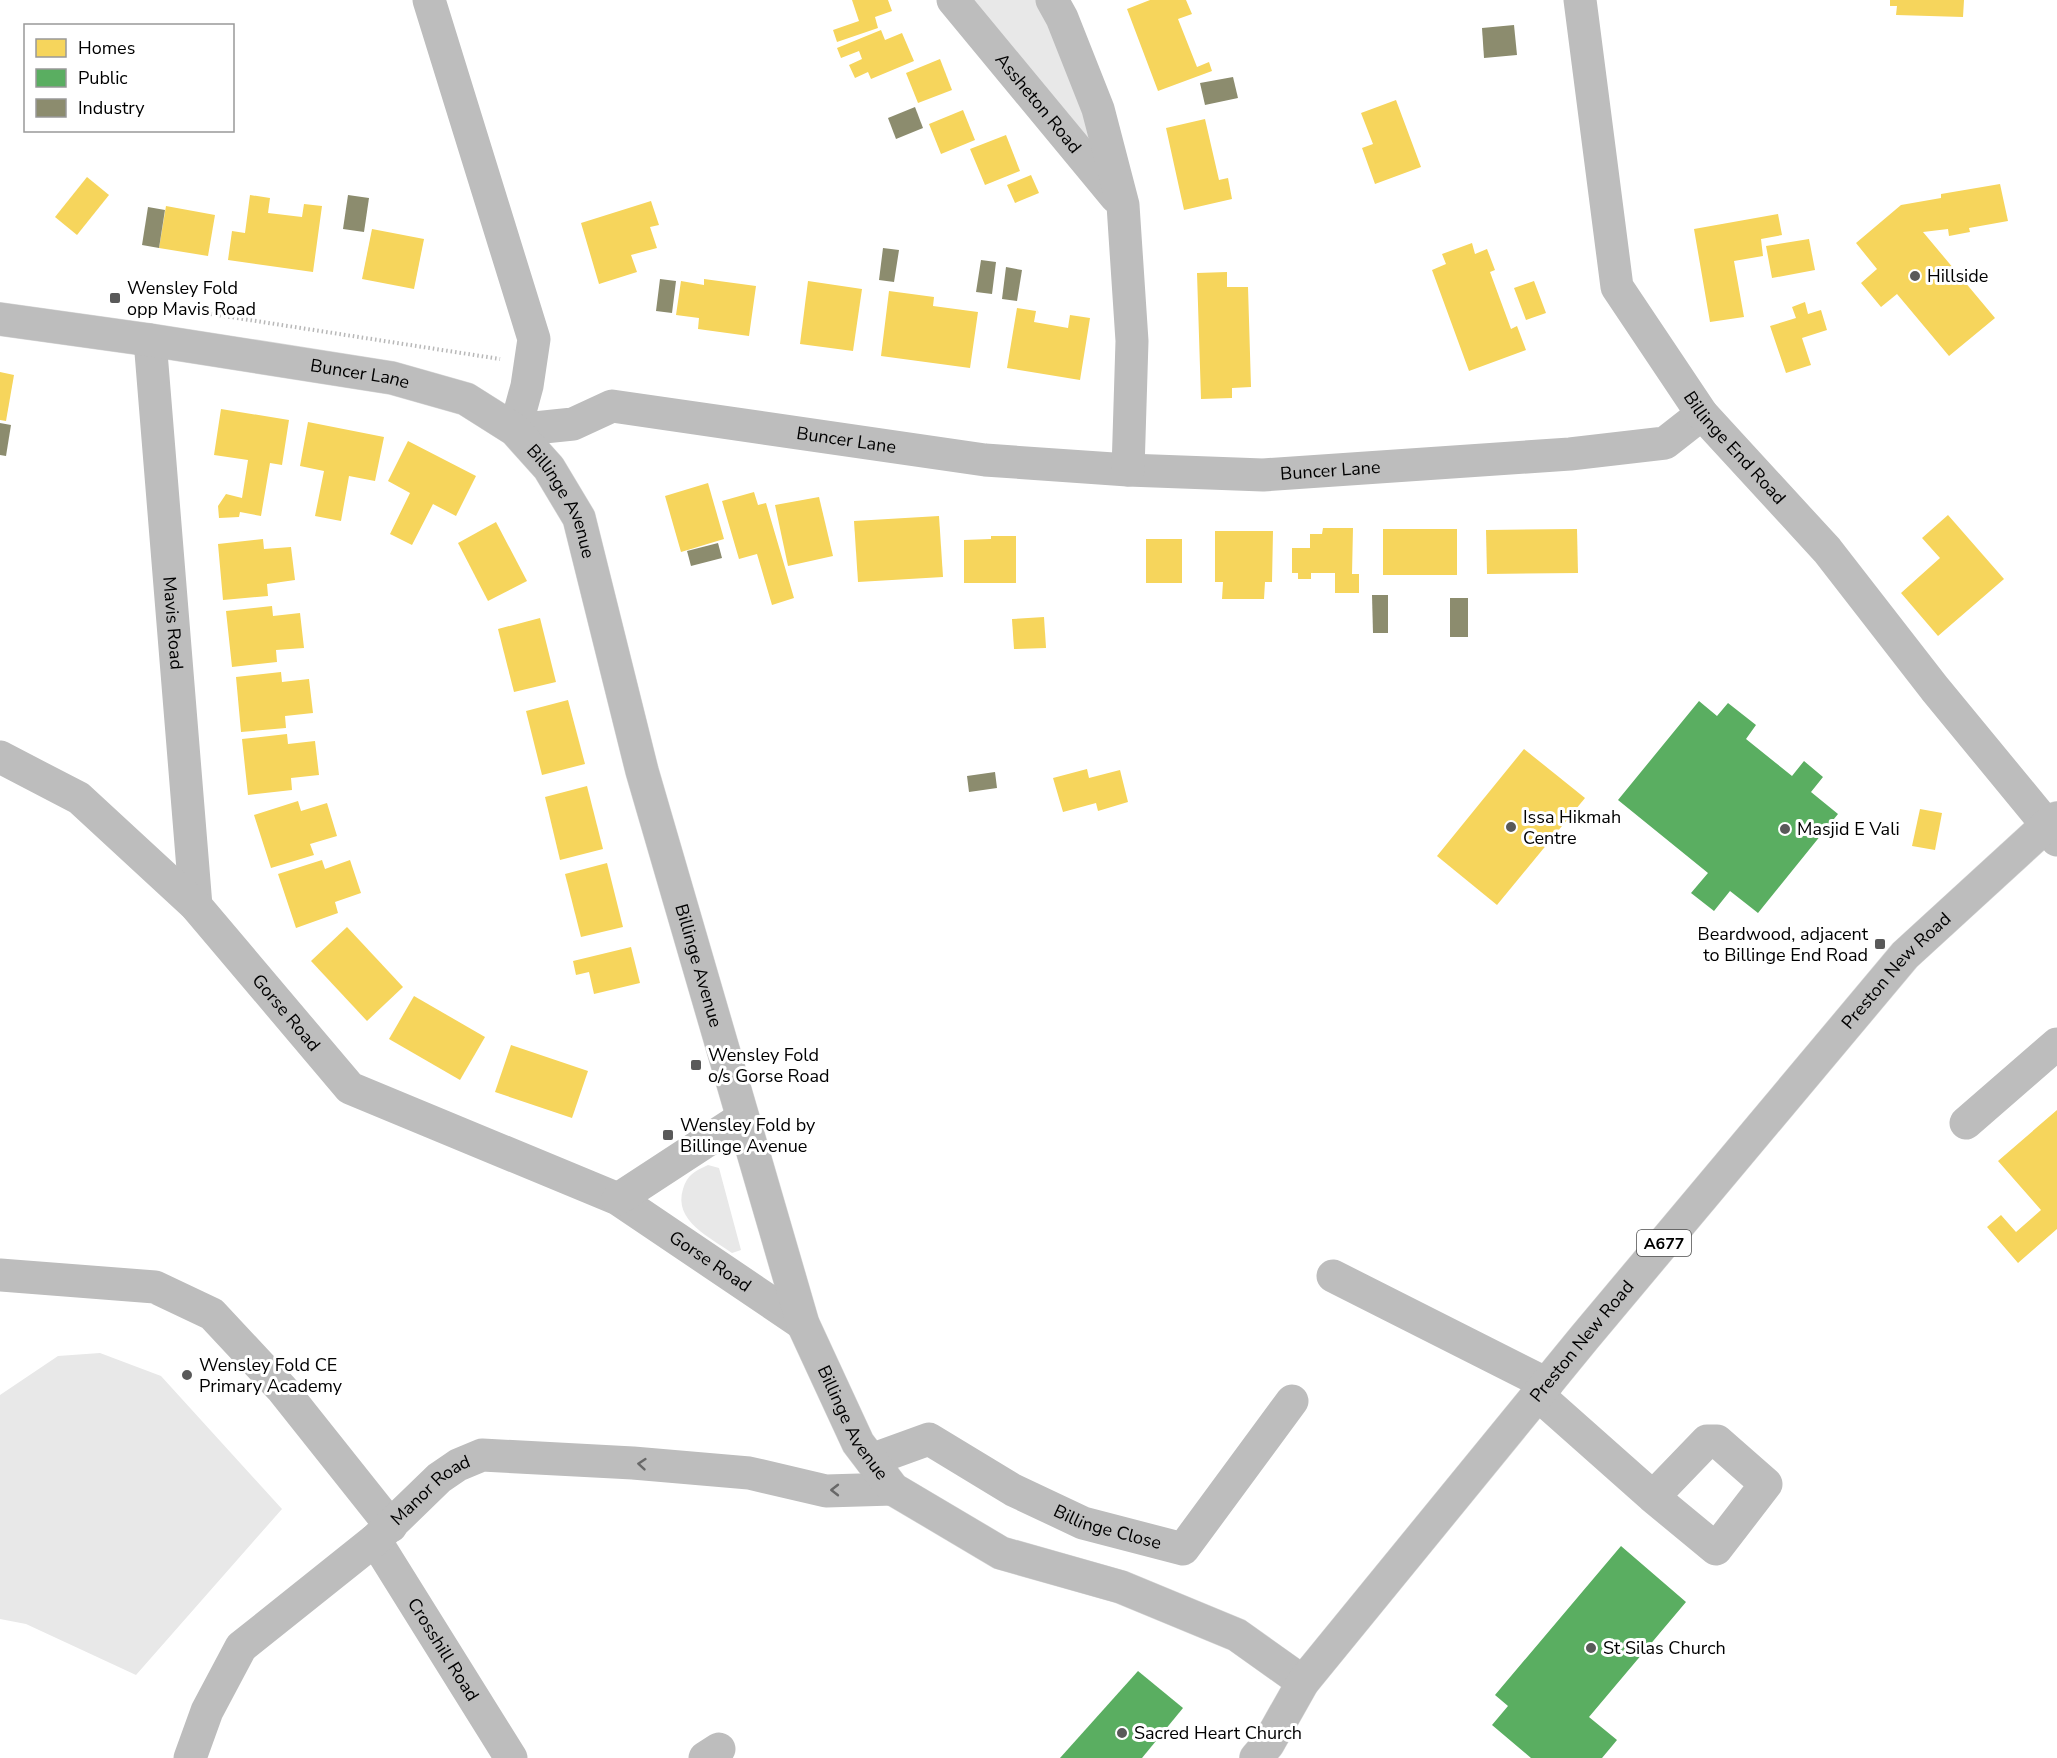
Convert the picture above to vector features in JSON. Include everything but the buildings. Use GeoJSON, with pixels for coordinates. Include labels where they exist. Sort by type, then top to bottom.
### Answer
{"type":"FeatureCollection","features":[{"type":"Feature","properties":{"kind":"main road","name":"Billinge Avenue"},"geometry":{"type":"LineString","coordinates":[[429,0],[534,339],[527,386],[515,430],[549,468],[579,518],[642,771],[803,1324],[858,1443],[893,1489],[1001,1553],[1121,1587],[1237,1635],[1303,1682]]}},
{"type":"Feature","properties":{"kind":"main road","name":"Assheton Road"},"geometry":{"type":"LineString","coordinates":[[953,0],[1123,205]]}},
{"type":"Feature","properties":{"kind":"main road","name":"Assheton Road"},"geometry":{"type":"LineString","coordinates":[[1052,0],[1062,18],[1098,109],[1123,205],[1132,341],[1128,470]]}},
{"type":"Feature","properties":{"kind":"main road","name":"Billinge End Road"},"geometry":{"type":"LineString","coordinates":[[1580,0],[1617,287],[1702,414],[1827,550],[1935,689],[2054,828]]}},
{"type":"Feature","properties":{"kind":"main road","name":"Buncer Lane"},"geometry":{"type":"LineString","coordinates":[[0,319],[392,378],[466,399],[515,430],[573,424],[612,406],[985,460],[1128,470],[1263,475],[1570,454],[1665,443],[1702,414]]}},
{"type":"Feature","properties":{"kind":"main road","name":"Mavis Road"},"geometry":{"type":"LineString","coordinates":[[150,340],[196,906]]}},
{"type":"Feature","properties":{"kind":"main road","name":"Gorse Road"},"geometry":{"type":"LineString","coordinates":[[0,757],[79,798],[196,906],[350,1088],[618,1199],[803,1324]]}},
{"type":"Feature","properties":{"kind":"main road","name":"Preston New Road"},"geometry":{"type":"LineString","coordinates":[[1256,1758],[1268,1744],[1303,1682],[1542,1389],[1905,955],[2054,828]]}},
{"type":"Feature","properties":{"kind":"main road"},"geometry":{"type":"LineString","coordinates":[[1966,1123],[2057,1044]]}},
{"type":"Feature","properties":{"kind":"main road"},"geometry":{"type":"LineString","coordinates":[[618,1199],[742,1118]]}},
{"type":"Feature","properties":{"kind":"main road","name":"Crosshill Road"},"geometry":{"type":"LineString","coordinates":[[0,1275],[154,1287],[212,1314],[282,1389],[383,1533],[511,1758]]}},
{"type":"Feature","properties":{"kind":"main road"},"geometry":{"type":"LineString","coordinates":[[1333,1276],[1542,1389],[1653,1497]]}},
{"type":"Feature","properties":{"kind":"main road","name":"Billinge Close"},"geometry":{"type":"LineString","coordinates":[[871,1460],[929,1439],[1013,1490],[1083,1523],[1183,1549],[1292,1401]]}},
{"type":"Feature","properties":{"kind":"main road","name":"Manor Road"},"geometry":{"type":"LineString","coordinates":[[190,1758],[207,1711],[241,1647],[383,1533],[439,1478],[458,1465],[482,1455],[633,1463],[749,1473],[826,1491],[893,1489]]}},
{"type":"Feature","properties":{"kind":"shaded area"},"geometry":{"type":"Polygon","coordinates":[[[970,0],[1038,0],[1096,144],[1089,150],[970,0]]]}},
{"type":"Feature","properties":{"kind":"shaded area"},"geometry":{"type":"Polygon","coordinates":[[[708,1165],[719,1168],[741,1250],[732,1253],[696,1227],[683,1210],[681,1200],[687,1180],[695,1172],[708,1165]]]}},
{"type":"Feature","properties":{"kind":"shaded area"},"geometry":{"type":"Polygon","coordinates":[[[100,1353],[161,1376],[282,1509],[136,1675],[26,1624],[0,1619],[0,1395],[58,1356],[100,1353]]]}},
{"type":"Feature","properties":{"kind":"place","name":"Hillside"},"geometry":{"type":"Point","coordinates":[1915,276]}},
{"type":"Feature","properties":{"kind":"place","name":"Wensley Fold opp Mavis Road"},"geometry":{"type":"Point","coordinates":[115,298]}},
{"type":"Feature","properties":{"kind":"place","name":"Issa Hikmah Centre"},"geometry":{"type":"Point","coordinates":[1511,827]}},
{"type":"Feature","properties":{"kind":"place","name":"Masjid E Vali"},"geometry":{"type":"Point","coordinates":[1785,829]}},
{"type":"Feature","properties":{"kind":"place","name":"Beardwood, adjacent to Billinge End Road"},"geometry":{"type":"Point","coordinates":[1880,944]}},
{"type":"Feature","properties":{"kind":"place","name":"Wensley Fold o/s Gorse Road"},"geometry":{"type":"Point","coordinates":[696,1065]}},
{"type":"Feature","properties":{"kind":"place","name":"Wensley Fold by Billinge Avenue"},"geometry":{"type":"Point","coordinates":[668,1135]}},
{"type":"Feature","properties":{"kind":"place","name":"Wensley Fold CE Primary Academy"},"geometry":{"type":"Point","coordinates":[187,1375]}},
{"type":"Feature","properties":{"kind":"place","name":"St Silas Church"},"geometry":{"type":"Point","coordinates":[1591,1648]}},
{"type":"Feature","properties":{"kind":"place","name":"Sacred Heart Church"},"geometry":{"type":"Point","coordinates":[1122,1733]}}]}
